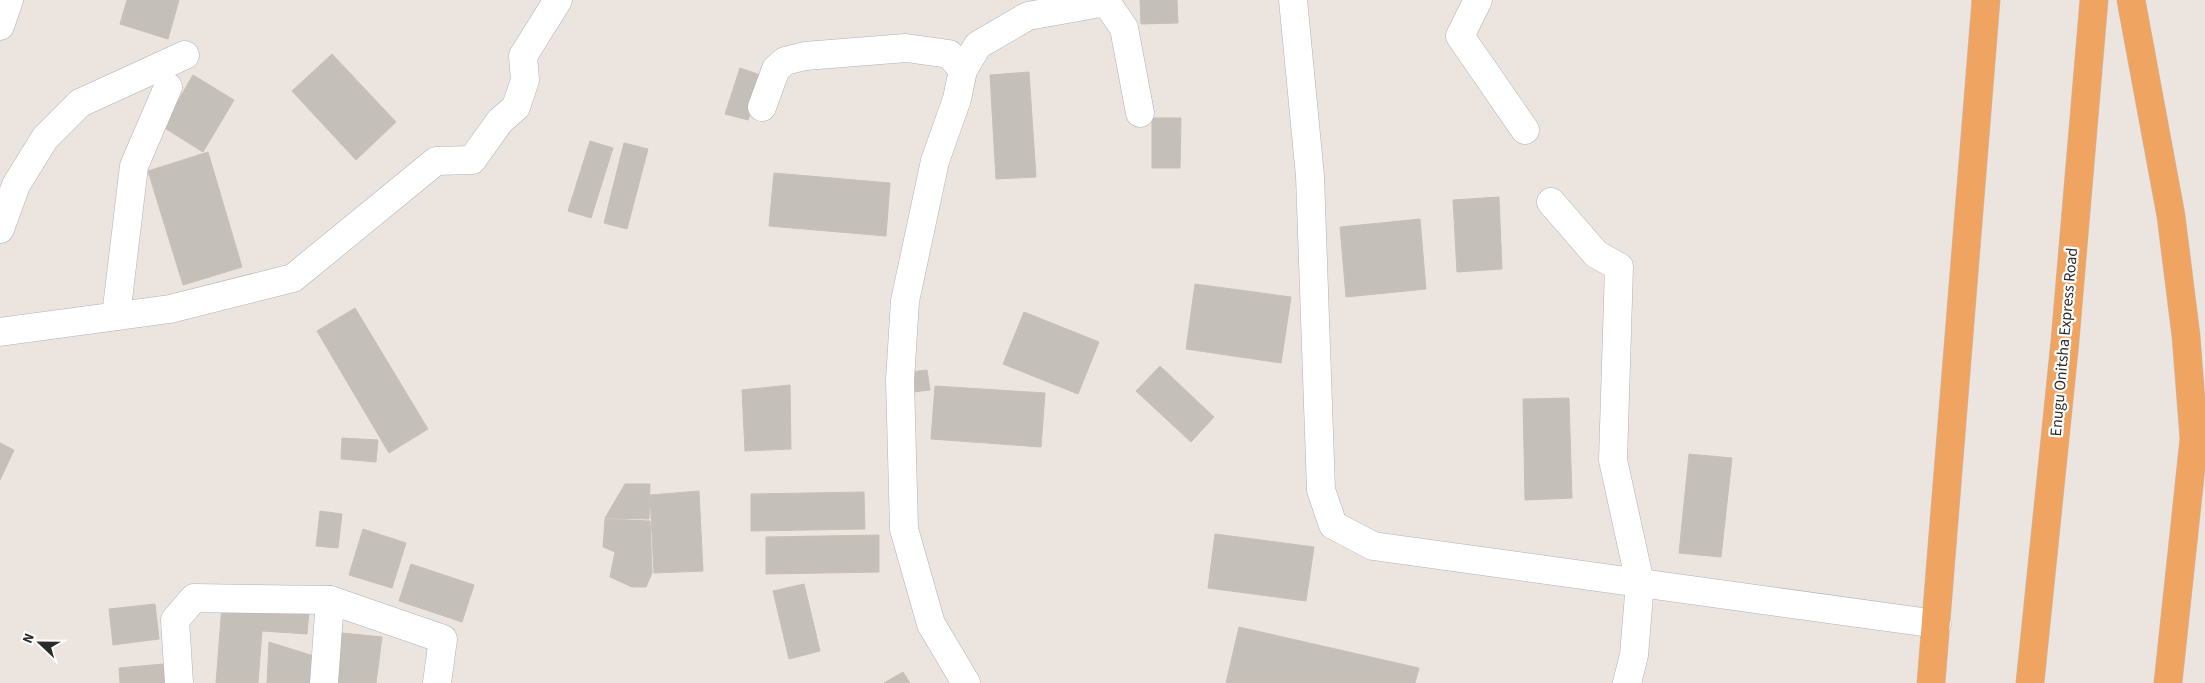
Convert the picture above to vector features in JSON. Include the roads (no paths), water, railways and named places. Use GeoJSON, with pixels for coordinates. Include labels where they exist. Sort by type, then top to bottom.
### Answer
{"type":"FeatureCollection","features":[{"type":"Feature","properties":{"kind":"highway"},"geometry":{"type":"LineString","coordinates":[[1931,683],[1986,0]]}},
{"type":"Feature","properties":{"kind":"highway","name":"Enugu Onitsha Express Road"},"geometry":{"type":"LineString","coordinates":[[2030,683],[2065,341],[2094,0]]}},
{"type":"Feature","properties":{"kind":"highway"},"geometry":{"type":"LineString","coordinates":[[2131,0],[2171,216],[2186,336],[2194,439],[2168,683]]}},
{"type":"Feature","properties":{"kind":"street"},"geometry":{"type":"LineString","coordinates":[[0,26],[8,0]]}},
{"type":"Feature","properties":{"kind":"street"},"geometry":{"type":"LineString","coordinates":[[0,332],[170,309],[293,278],[436,161],[472,160],[500,121],[516,107],[525,80],[523,56],[558,0]]}},
{"type":"Feature","properties":{"kind":"street"},"geometry":{"type":"LineString","coordinates":[[1293,0],[1310,176],[1321,490],[1333,525],[1373,546],[1937,624]]}},
{"type":"Feature","properties":{"kind":"street"},"geometry":{"type":"LineString","coordinates":[[1478,0],[1460,36],[1525,130]]}},
{"type":"Feature","properties":{"kind":"street"},"geometry":{"type":"LineString","coordinates":[[966,683],[931,624],[904,529],[900,380],[905,300],[935,161],[957,99],[963,70],[978,45],[1028,16],[1106,2],[1124,28],[1140,113]]}},
{"type":"Feature","properties":{"kind":"street"},"geometry":{"type":"LineString","coordinates":[[762,107],[776,69],[785,61],[805,56],[906,48],[949,54],[963,70]]}},
{"type":"Feature","properties":{"kind":"street"},"geometry":{"type":"LineString","coordinates":[[0,229],[16,185],[30,161],[45,138],[80,103],[185,55]]}},
{"type":"Feature","properties":{"kind":"street"},"geometry":{"type":"LineString","coordinates":[[116,316],[134,166],[168,87]]}},
{"type":"Feature","properties":{"kind":"street"},"geometry":{"type":"LineString","coordinates":[[1550,202],[1596,254],[1619,267],[1613,460],[1640,583],[1635,646],[1627,683]]}},
{"type":"Feature","properties":{"kind":"street"},"geometry":{"type":"LineString","coordinates":[[179,683],[175,620],[194,598],[330,600],[443,639],[437,683]]}},
{"type":"Feature","properties":{"kind":"street"},"geometry":{"type":"LineString","coordinates":[[324,683],[330,600]]}}]}
